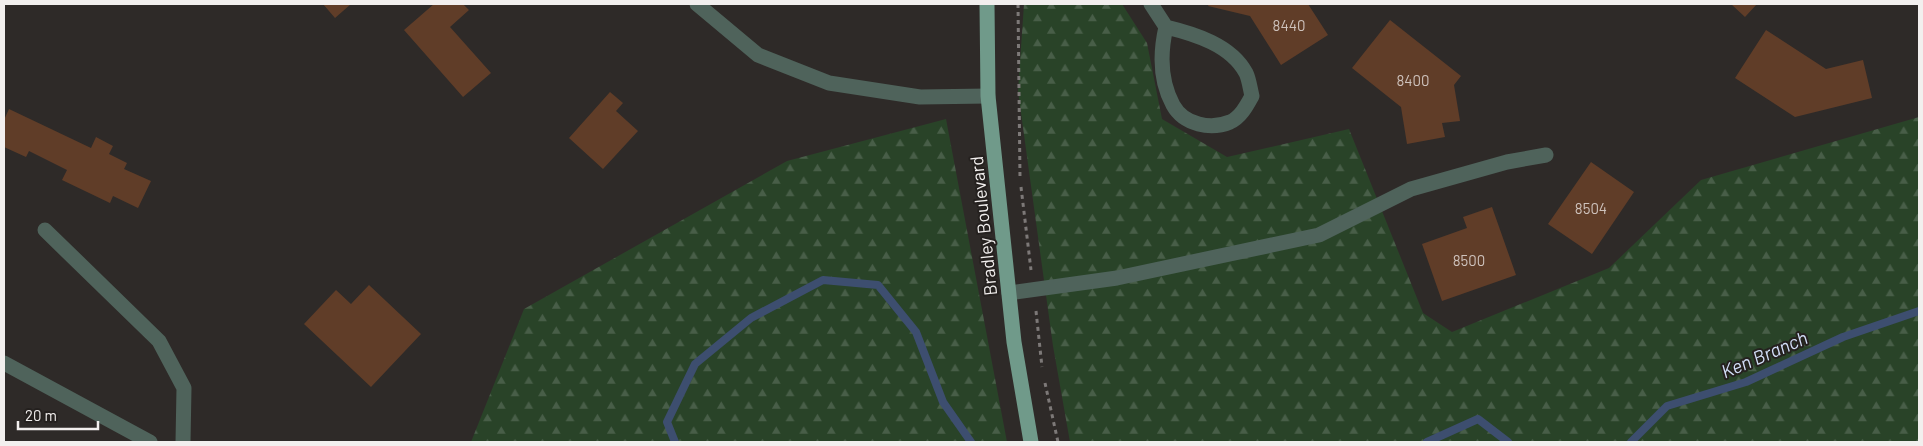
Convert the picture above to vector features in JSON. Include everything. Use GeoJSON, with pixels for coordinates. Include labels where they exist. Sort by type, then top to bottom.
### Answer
{"type":"FeatureCollection","features":[{"type":"Feature","properties":{"kind":"main road","name":"Bradley Boulevard"},"geometry":{"type":"LineString","coordinates":[[987,4],[988,96],[1014,342],[1031,442]]}},
{"type":"Feature","properties":{"kind":"street"},"geometry":{"type":"LineString","coordinates":[[697,4],[758,55],[829,83],[920,97],[988,96]]}},
{"type":"Feature","properties":{"kind":"street"},"geometry":{"type":"LineString","coordinates":[[1150,4],[1166,27],[1191,33],[1217,46],[1231,55],[1246,73],[1252,96],[1245,110],[1232,121],[1213,126],[1190,122],[1174,107],[1165,87],[1163,68],[1161,48],[1166,27]]}},
{"type":"Feature","properties":{"kind":"street"},"geometry":{"type":"LineString","coordinates":[[1009,293],[1117,278],[1319,235],[1411,189],[1507,162],[1546,155]]}},
{"type":"Feature","properties":{"kind":"street"},"geometry":{"type":"LineString","coordinates":[[45,230],[158,340],[184,388],[183,442]]}},
{"type":"Feature","properties":{"kind":"street"},"geometry":{"type":"LineString","coordinates":[[4,363],[150,442]]}},
{"type":"Feature","properties":{"kind":"path"},"geometry":{"type":"LineString","coordinates":[[1018,4],[1020,178],[1043,373]]}},
{"type":"Feature","properties":{"kind":"path"},"geometry":{"type":"LineString","coordinates":[[1044,381],[1058,442]]}},
{"type":"Feature","properties":{"kind":"green space"},"geometry":{"type":"Polygon","coordinates":[[[1024,4],[1122,4],[1147,43],[1162,119],[1227,157],[1349,129],[1423,313],[1452,332],[1609,268],[1701,180],[1919,117],[1919,442],[1070,442],[1053,346],[1018,91],[1024,4]]]}},
{"type":"Feature","properties":{"kind":"green space"},"geometry":{"type":"Polygon","coordinates":[[[946,119],[1007,442],[471,442],[524,309],[787,161],[946,119]]]}},
{"type":"Feature","properties":{"kind":"building"},"geometry":{"type":"Polygon","coordinates":[[[323,4],[351,4],[335,18],[323,4]]]}},
{"type":"Feature","properties":{"kind":"building"},"geometry":{"type":"Polygon","coordinates":[[[434,4],[463,4],[469,10],[450,27],[491,73],[463,97],[404,30],[434,4]]]}},
{"type":"Feature","properties":{"kind":"building"},"geometry":{"type":"Polygon","coordinates":[[[1209,4],[1308,4],[1328,35],[1281,65],[1250,16],[1208,6],[1209,4]]]}},
{"type":"Feature","properties":{"kind":"building"},"geometry":{"type":"Polygon","coordinates":[[[1731,4],[1757,4],[1745,17],[1731,4]]]}},
{"type":"Feature","properties":{"kind":"building"},"geometry":{"type":"Polygon","coordinates":[[[1390,20],[1461,76],[1454,85],[1460,121],[1442,123],[1445,137],[1407,144],[1401,107],[1352,68],[1390,20]]]}},
{"type":"Feature","properties":{"kind":"building"},"geometry":{"type":"Polygon","coordinates":[[[1766,30],[1826,69],[1863,60],[1872,98],[1795,117],[1735,78],[1766,30]]]}},
{"type":"Feature","properties":{"kind":"building"},"geometry":{"type":"Polygon","coordinates":[[[610,92],[623,103],[616,111],[638,131],[603,169],[569,138],[610,92]]]}},
{"type":"Feature","properties":{"kind":"building"},"geometry":{"type":"Polygon","coordinates":[[[9,109],[91,148],[96,137],[113,146],[109,154],[127,163],[124,169],[151,181],[138,208],[113,196],[110,203],[62,180],[67,170],[29,151],[26,157],[4,147],[4,120],[9,109]]]}},
{"type":"Feature","properties":{"kind":"building"},"geometry":{"type":"Polygon","coordinates":[[[1591,162],[1634,192],[1592,254],[1548,224],[1591,162]]]}},
{"type":"Feature","properties":{"kind":"building"},"geometry":{"type":"Polygon","coordinates":[[[1492,207],[1516,275],[1442,301],[1422,244],[1467,228],[1463,217],[1492,207]]]}},
{"type":"Feature","properties":{"kind":"building"},"geometry":{"type":"Polygon","coordinates":[[[369,285],[421,334],[371,387],[304,324],[336,290],[351,304],[369,285]]]}},
{"type":"Feature","properties":{"kind":"waterway","name":"Ken Branch"},"geometry":{"type":"LineString","coordinates":[[675,442],[667,422],[695,364],[751,318],[823,280],[878,285],[916,332],[943,402],[971,442]]}},
{"type":"Feature","properties":{"kind":"waterway","name":"Ken Branch"},"geometry":{"type":"LineString","coordinates":[[1631,442],[1667,406],[1746,382],[1843,337],[1919,311]]}},
{"type":"Feature","properties":{"kind":"waterway","name":"Ken Branch"},"geometry":{"type":"LineString","coordinates":[[1427,442],[1478,419],[1508,442]]}}]}
